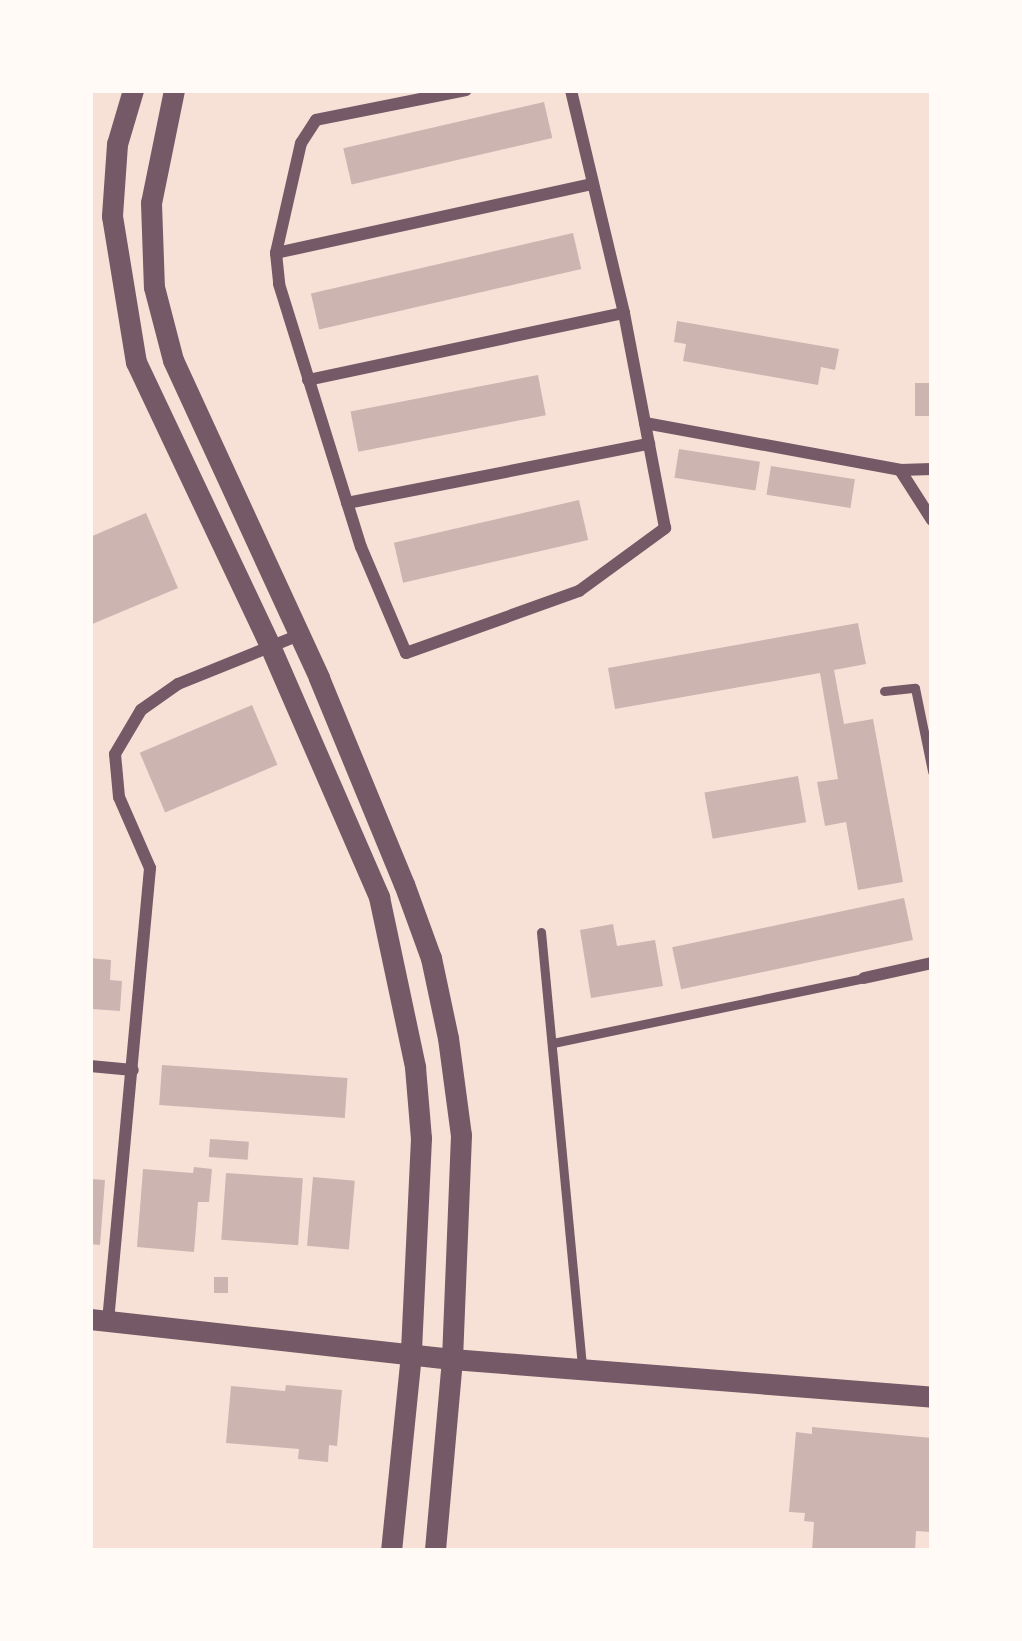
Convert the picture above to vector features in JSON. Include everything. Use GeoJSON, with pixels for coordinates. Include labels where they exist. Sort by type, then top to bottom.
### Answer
{"type":"FeatureCollection","features":[{"type":"Feature","properties":{"kind":"street"},"geometry":{"type":"LineString","coordinates":[[133,90],[117,144],[112,216],[136,362],[270,646],[379,897],[400,986],[421,1138],[410,1354],[391,1551]]}},
{"type":"Feature","properties":{"kind":"street"},"geometry":{"type":"LineString","coordinates":[[174,90],[152,203],[154,287],[172,360],[404,884],[431,958],[448,1038],[461,1135],[452,1359],[435,1551]]}},
{"type":"Feature","properties":{"kind":"street"},"geometry":{"type":"LineString","coordinates":[[466,90],[316,120],[301,143],[276,253],[279,284],[347,503],[406,652],[578,591],[665,528],[624,313],[571,90]]}},
{"type":"Feature","properties":{"kind":"street"},"geometry":{"type":"LineString","coordinates":[[276,253],[593,184]]}},
{"type":"Feature","properties":{"kind":"street"},"geometry":{"type":"LineString","coordinates":[[308,380],[624,313]]}},
{"type":"Feature","properties":{"kind":"street"},"geometry":{"type":"LineString","coordinates":[[645,423],[900,470],[932,469]]}},
{"type":"Feature","properties":{"kind":"street"},"geometry":{"type":"LineString","coordinates":[[347,503],[649,444]]}},
{"type":"Feature","properties":{"kind":"street"},"geometry":{"type":"LineString","coordinates":[[900,470],[932,520]]}},
{"type":"Feature","properties":{"kind":"street"},"geometry":{"type":"LineString","coordinates":[[297,636],[178,683],[141,710],[115,754],[119,797],[150,868],[133,1070],[99,1320],[452,1359],[932,1397]]}},
{"type":"Feature","properties":{"kind":"street"},"geometry":{"type":"LineString","coordinates":[[864,978],[932,963]]}},
{"type":"Feature","properties":{"kind":"street"},"geometry":{"type":"LineString","coordinates":[[90,1066],[133,1070]]}},
{"type":"Feature","properties":{"kind":"lane"},"geometry":{"type":"LineString","coordinates":[[884,691],[915,688],[932,771]]}},
{"type":"Feature","properties":{"kind":"lane"},"geometry":{"type":"LineString","coordinates":[[541,932],[582,1369]]}},
{"type":"Feature","properties":{"kind":"lane"},"geometry":{"type":"LineString","coordinates":[[553,1043],[864,978]]}},
{"type":"Feature","properties":{"kind":"building"},"geometry":{"type":"Polygon","coordinates":[[[544,102],[552,138],[352,184],[343,148],[544,102]]]}},
{"type":"Feature","properties":{"kind":"building"},"geometry":{"type":"Polygon","coordinates":[[[573,233],[581,269],[319,330],[311,294],[573,233]]]}},
{"type":"Feature","properties":{"kind":"building"},"geometry":{"type":"Polygon","coordinates":[[[677,321],[839,349],[835,370],[821,367],[818,385],[683,361],[686,344],[674,342],[677,321]]]}},
{"type":"Feature","properties":{"kind":"building"},"geometry":{"type":"Polygon","coordinates":[[[538,375],[546,415],[358,452],[351,411],[538,375]]]}},
{"type":"Feature","properties":{"kind":"building"},"geometry":{"type":"Polygon","coordinates":[[[915,383],[932,383],[932,416],[915,416],[915,383]]]}},
{"type":"Feature","properties":{"kind":"building"},"geometry":{"type":"Polygon","coordinates":[[[679,449],[760,462],[755,490],[674,478],[679,449]]]}},
{"type":"Feature","properties":{"kind":"building"},"geometry":{"type":"Polygon","coordinates":[[[771,466],[855,479],[850,508],[766,495],[771,466]]]}},
{"type":"Feature","properties":{"kind":"building"},"geometry":{"type":"Polygon","coordinates":[[[579,500],[588,540],[403,583],[394,543],[579,500]]]}},
{"type":"Feature","properties":{"kind":"building"},"geometry":{"type":"Polygon","coordinates":[[[146,513],[178,588],[90,625],[90,537],[146,513]]]}},
{"type":"Feature","properties":{"kind":"building"},"geometry":{"type":"Polygon","coordinates":[[[858,623],[866,664],[834,670],[844,724],[873,719],[903,882],[858,890],[846,822],[825,826],[817,782],[838,779],[820,673],[615,709],[608,668],[858,623]]]}},
{"type":"Feature","properties":{"kind":"building"},"geometry":{"type":"Polygon","coordinates":[[[252,705],[277,765],[165,813],[140,753],[252,705]]]}},
{"type":"Feature","properties":{"kind":"building"},"geometry":{"type":"Polygon","coordinates":[[[798,776],[806,822],[713,839],[704,792],[798,776]]]}},
{"type":"Feature","properties":{"kind":"building"},"geometry":{"type":"Polygon","coordinates":[[[904,898],[913,940],[681,989],[672,947],[904,898]]]}},
{"type":"Feature","properties":{"kind":"building"},"geometry":{"type":"Polygon","coordinates":[[[613,924],[617,946],[655,940],[663,986],[591,998],[580,930],[613,924]]]}},
{"type":"Feature","properties":{"kind":"building"},"geometry":{"type":"Polygon","coordinates":[[[90,958],[111,960],[110,980],[122,981],[120,1011],[92,1009],[90,958]]]}},
{"type":"Feature","properties":{"kind":"building"},"geometry":{"type":"Polygon","coordinates":[[[162,1065],[348,1078],[345,1118],[159,1105],[162,1065]]]}},
{"type":"Feature","properties":{"kind":"building"},"geometry":{"type":"Polygon","coordinates":[[[210,1139],[249,1142],[248,1160],[209,1157],[210,1139]]]}},
{"type":"Feature","properties":{"kind":"building"},"geometry":{"type":"Polygon","coordinates":[[[194,1167],[212,1169],[209,1202],[198,1202],[194,1252],[137,1247],[143,1169],[193,1173],[194,1167]]]}},
{"type":"Feature","properties":{"kind":"building"},"geometry":{"type":"Polygon","coordinates":[[[226,1173],[303,1178],[298,1245],[221,1240],[226,1173]]]}},
{"type":"Feature","properties":{"kind":"building"},"geometry":{"type":"Polygon","coordinates":[[[313,1177],[355,1181],[349,1249],[307,1246],[313,1177]]]}},
{"type":"Feature","properties":{"kind":"building"},"geometry":{"type":"Polygon","coordinates":[[[90,1179],[105,1180],[100,1245],[90,1244],[90,1179]]]}},
{"type":"Feature","properties":{"kind":"building"},"geometry":{"type":"Polygon","coordinates":[[[214,1277],[228,1277],[228,1293],[214,1293],[214,1277]]]}},
{"type":"Feature","properties":{"kind":"building"},"geometry":{"type":"Polygon","coordinates":[[[286,1385],[342,1390],[337,1446],[329,1445],[328,1462],[298,1459],[299,1449],[226,1443],[231,1386],[285,1391],[286,1385]]]}},
{"type":"Feature","properties":{"kind":"building"},"geometry":{"type":"Polygon","coordinates":[[[812,1427],[932,1438],[931,1532],[916,1531],[915,1551],[812,1551],[814,1522],[804,1521],[805,1513],[789,1512],[796,1432],[812,1434],[812,1427]]]}}]}
